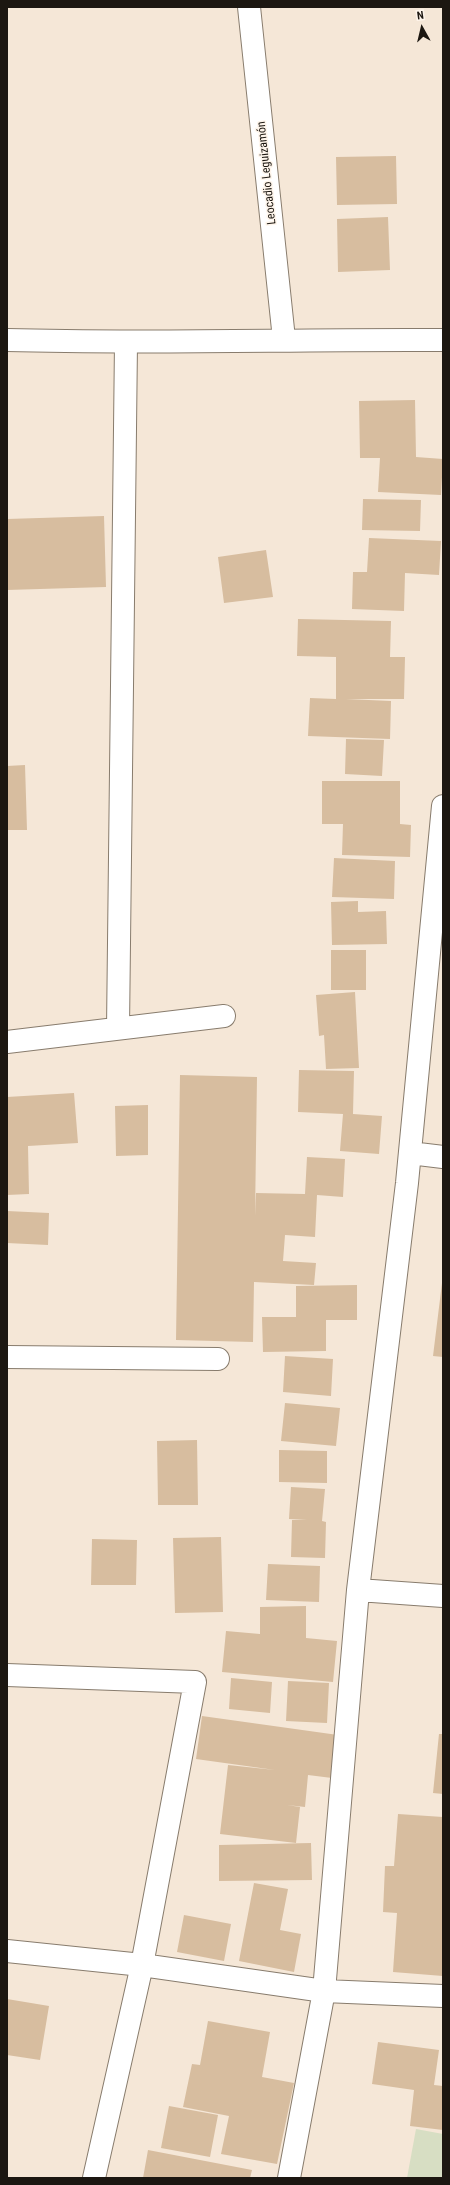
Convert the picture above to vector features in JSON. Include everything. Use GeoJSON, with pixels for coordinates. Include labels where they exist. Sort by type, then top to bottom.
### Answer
{"type":"FeatureCollection","features":[{"type":"Feature","properties":{"kind":"street","name":"Leocadio Leguizamón"},"geometry":{"type":"LineString","coordinates":[[249,7],[284,339]]}},
{"type":"Feature","properties":{"kind":"street"},"geometry":{"type":"LineString","coordinates":[[7,340],[126,343],[284,339],[443,340]]}},
{"type":"Feature","properties":{"kind":"street"},"geometry":{"type":"LineString","coordinates":[[118,1028],[126,343]]}},
{"type":"Feature","properties":{"kind":"street"},"geometry":{"type":"LineString","coordinates":[[289,2178],[324,1991],[358,1590],[410,1153],[443,806]]}},
{"type":"Feature","properties":{"kind":"street"},"geometry":{"type":"LineString","coordinates":[[7,1042],[224,1016]]}},
{"type":"Feature","properties":{"kind":"street"},"geometry":{"type":"LineString","coordinates":[[410,1153],[443,1157]]}},
{"type":"Feature","properties":{"kind":"street"},"geometry":{"type":"LineString","coordinates":[[7,1357],[218,1359]]}},
{"type":"Feature","properties":{"kind":"street"},"geometry":{"type":"LineString","coordinates":[[358,1590],[443,1596]]}},
{"type":"Feature","properties":{"kind":"street"},"geometry":{"type":"LineString","coordinates":[[7,1675],[195,1682],[142,1966],[94,2178]]}},
{"type":"Feature","properties":{"kind":"street"},"geometry":{"type":"LineString","coordinates":[[7,1951],[142,1966],[324,1991],[443,1996]]}},
{"type":"Feature","properties":{"kind":"green space"},"geometry":{"type":"Polygon","coordinates":[[[416,2129],[443,2134],[443,2178],[407,2178],[416,2129]]]}},
{"type":"Feature","properties":{"kind":"building"},"geometry":{"type":"Polygon","coordinates":[[[396,156],[397,204],[337,205],[336,157],[396,156]]]}},
{"type":"Feature","properties":{"kind":"building"},"geometry":{"type":"Polygon","coordinates":[[[388,217],[390,270],[338,272],[337,219],[388,217]]]}},
{"type":"Feature","properties":{"kind":"building"},"geometry":{"type":"Polygon","coordinates":[[[415,400],[416,457],[443,459],[441,495],[378,492],[380,458],[360,458],[359,401],[415,400]]]}},
{"type":"Feature","properties":{"kind":"building"},"geometry":{"type":"Polygon","coordinates":[[[363,499],[421,500],[420,531],[362,530],[363,499]]]}},
{"type":"Feature","properties":{"kind":"building"},"geometry":{"type":"Polygon","coordinates":[[[104,516],[106,587],[7,590],[7,519],[104,516]]]}},
{"type":"Feature","properties":{"kind":"building"},"geometry":{"type":"Polygon","coordinates":[[[369,538],[441,541],[439,575],[405,573],[404,611],[352,609],[353,572],[367,572],[369,538]]]}},
{"type":"Feature","properties":{"kind":"building"},"geometry":{"type":"Polygon","coordinates":[[[266,550],[273,597],[224,603],[218,557],[266,550]]]}},
{"type":"Feature","properties":{"kind":"building"},"geometry":{"type":"Polygon","coordinates":[[[298,619],[391,621],[390,657],[405,657],[404,699],[346,699],[391,701],[390,739],[308,736],[310,698],[336,699],[336,657],[297,656],[298,619]]]}},
{"type":"Feature","properties":{"kind":"building"},"geometry":{"type":"Polygon","coordinates":[[[346,739],[384,740],[382,776],[345,774],[346,739]]]}},
{"type":"Feature","properties":{"kind":"building"},"geometry":{"type":"Polygon","coordinates":[[[25,765],[27,830],[7,830],[7,766],[25,765]]]}},
{"type":"Feature","properties":{"kind":"building"},"geometry":{"type":"Polygon","coordinates":[[[322,781],[400,781],[400,824],[411,825],[410,857],[342,855],[343,824],[322,824],[322,781]]]}},
{"type":"Feature","properties":{"kind":"building"},"geometry":{"type":"Polygon","coordinates":[[[334,858],[395,861],[394,899],[332,897],[334,858]]]}},
{"type":"Feature","properties":{"kind":"building"},"geometry":{"type":"Polygon","coordinates":[[[358,901],[358,912],[386,911],[387,944],[332,945],[331,902],[358,901]]]}},
{"type":"Feature","properties":{"kind":"building"},"geometry":{"type":"Polygon","coordinates":[[[331,950],[366,950],[366,990],[331,990],[331,950]]]}},
{"type":"Feature","properties":{"kind":"building"},"geometry":{"type":"Polygon","coordinates":[[[355,992],[359,1068],[326,1069],[324,1035],[319,1036],[316,995],[355,992]]]}},
{"type":"Feature","properties":{"kind":"building"},"geometry":{"type":"Polygon","coordinates":[[[299,1070],[354,1071],[353,1114],[382,1116],[379,1154],[340,1151],[343,1114],[298,1112],[299,1070]]]}},
{"type":"Feature","properties":{"kind":"building"},"geometry":{"type":"Polygon","coordinates":[[[180,1075],[257,1077],[255,1216],[256,1193],[305,1194],[307,1157],[345,1159],[343,1197],[317,1195],[315,1237],[285,1235],[283,1261],[316,1263],[314,1285],[254,1282],[253,1342],[176,1340],[180,1075]]]}},
{"type":"Feature","properties":{"kind":"building"},"geometry":{"type":"Polygon","coordinates":[[[74,1093],[78,1143],[28,1146],[29,1194],[7,1195],[7,1097],[74,1093]]]}},
{"type":"Feature","properties":{"kind":"building"},"geometry":{"type":"Polygon","coordinates":[[[148,1105],[148,1155],[116,1156],[115,1106],[148,1105]]]}},
{"type":"Feature","properties":{"kind":"building"},"geometry":{"type":"Polygon","coordinates":[[[7,1211],[49,1213],[48,1245],[7,1243],[7,1211]]]}},
{"type":"Feature","properties":{"kind":"building"},"geometry":{"type":"Polygon","coordinates":[[[443,1283],[443,1357],[433,1356],[443,1283]]]}},
{"type":"Feature","properties":{"kind":"building"},"geometry":{"type":"Polygon","coordinates":[[[357,1285],[357,1320],[326,1320],[326,1351],[263,1352],[262,1317],[296,1317],[296,1286],[357,1285]]]}},
{"type":"Feature","properties":{"kind":"building"},"geometry":{"type":"Polygon","coordinates":[[[285,1356],[333,1359],[331,1396],[283,1392],[285,1356]]]}},
{"type":"Feature","properties":{"kind":"building"},"geometry":{"type":"Polygon","coordinates":[[[285,1403],[340,1408],[336,1446],[281,1441],[285,1403]]]}},
{"type":"Feature","properties":{"kind":"building"},"geometry":{"type":"Polygon","coordinates":[[[197,1440],[198,1505],[158,1505],[157,1441],[197,1440]]]}},
{"type":"Feature","properties":{"kind":"building"},"geometry":{"type":"Polygon","coordinates":[[[279,1450],[327,1451],[327,1483],[279,1482],[279,1450]]]}},
{"type":"Feature","properties":{"kind":"building"},"geometry":{"type":"Polygon","coordinates":[[[291,1487],[325,1489],[322,1521],[326,1522],[325,1558],[291,1557],[292,1520],[307,1520],[289,1519],[291,1487]]]}},
{"type":"Feature","properties":{"kind":"building"},"geometry":{"type":"Polygon","coordinates":[[[221,1537],[223,1612],[175,1613],[173,1538],[221,1537]]]}},
{"type":"Feature","properties":{"kind":"building"},"geometry":{"type":"Polygon","coordinates":[[[92,1539],[137,1540],[136,1585],[91,1585],[92,1539]]]}},
{"type":"Feature","properties":{"kind":"building"},"geometry":{"type":"Polygon","coordinates":[[[268,1564],[320,1566],[319,1602],[266,1600],[268,1564]]]}},
{"type":"Feature","properties":{"kind":"building"},"geometry":{"type":"Polygon","coordinates":[[[306,1606],[306,1638],[337,1641],[333,1682],[222,1672],[226,1631],[260,1634],[260,1607],[306,1606]]]}},
{"type":"Feature","properties":{"kind":"building"},"geometry":{"type":"Polygon","coordinates":[[[231,1678],[272,1682],[270,1713],[229,1709],[231,1678]]]}},
{"type":"Feature","properties":{"kind":"building"},"geometry":{"type":"Polygon","coordinates":[[[288,1681],[329,1683],[327,1723],[286,1721],[288,1681]]]}},
{"type":"Feature","properties":{"kind":"building"},"geometry":{"type":"Polygon","coordinates":[[[202,1716],[338,1735],[332,1778],[308,1775],[305,1807],[287,1805],[300,1807],[296,1843],[220,1834],[228,1765],[275,1770],[196,1759],[202,1716]]]}},
{"type":"Feature","properties":{"kind":"building"},"geometry":{"type":"Polygon","coordinates":[[[439,1734],[443,1734],[443,1794],[433,1793],[439,1734]]]}},
{"type":"Feature","properties":{"kind":"building"},"geometry":{"type":"Polygon","coordinates":[[[398,1814],[443,1817],[443,1976],[393,1972],[397,1913],[383,1912],[385,1866],[394,1866],[398,1814]]]}},
{"type":"Feature","properties":{"kind":"building"},"geometry":{"type":"Polygon","coordinates":[[[311,1843],[312,1880],[219,1881],[219,1845],[311,1843]]]}},
{"type":"Feature","properties":{"kind":"building"},"geometry":{"type":"Polygon","coordinates":[[[254,1883],[288,1889],[280,1930],[301,1934],[294,1972],[239,1961],[254,1883]]]}},
{"type":"Feature","properties":{"kind":"building"},"geometry":{"type":"Polygon","coordinates":[[[184,1915],[231,1924],[224,1961],[177,1952],[184,1915]]]}},
{"type":"Feature","properties":{"kind":"building"},"geometry":{"type":"Polygon","coordinates":[[[7,1999],[49,2006],[40,2060],[7,2055],[7,1999]]]}},
{"type":"Feature","properties":{"kind":"building"},"geometry":{"type":"Polygon","coordinates":[[[208,2021],[270,2032],[262,2077],[294,2083],[277,2164],[221,2154],[229,2116],[183,2107],[192,2064],[200,2065],[208,2021]]]}},
{"type":"Feature","properties":{"kind":"building"},"geometry":{"type":"Polygon","coordinates":[[[378,2042],[439,2050],[434,2085],[443,2086],[443,2130],[410,2126],[414,2090],[372,2084],[378,2042]]]}},
{"type":"Feature","properties":{"kind":"building"},"geometry":{"type":"Polygon","coordinates":[[[169,2106],[218,2115],[210,2157],[161,2148],[169,2106]]]}},
{"type":"Feature","properties":{"kind":"building"},"geometry":{"type":"Polygon","coordinates":[[[148,2150],[252,2170],[250,2178],[143,2178],[148,2150]]]}}]}
